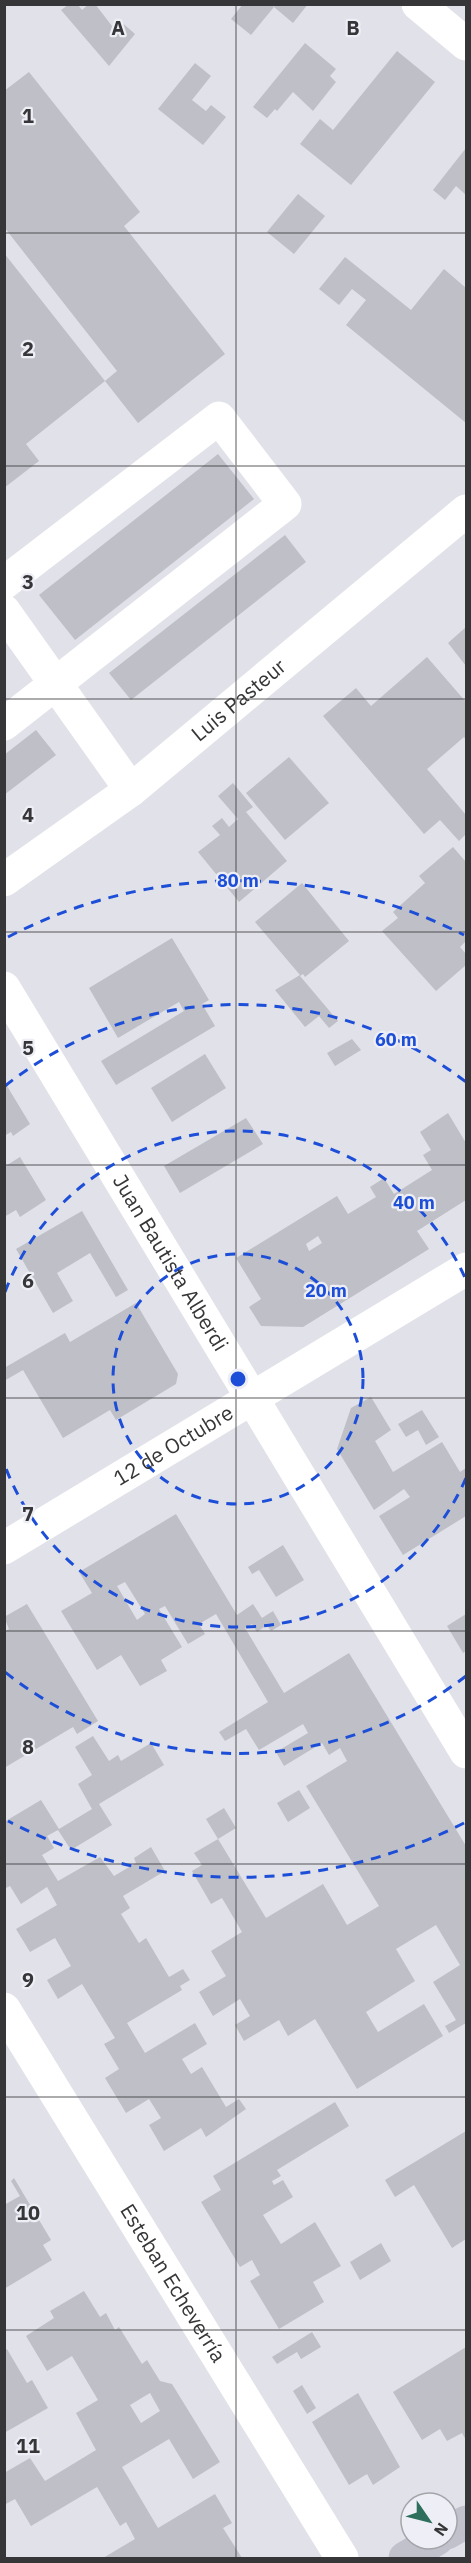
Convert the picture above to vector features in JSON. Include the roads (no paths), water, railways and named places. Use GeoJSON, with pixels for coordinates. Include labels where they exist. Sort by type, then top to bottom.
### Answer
{"type":"FeatureCollection","features":[{"type":"Feature","properties":{"kind":"street"},"geometry":{"type":"LineString","coordinates":[[418,4],[466,44]]}},
{"type":"Feature","properties":{"kind":"street"},"geometry":{"type":"LineString","coordinates":[[4,583],[219,418],[285,504],[4,724]]}},
{"type":"Feature","properties":{"kind":"street","name":"Luis Pasteur"},"geometry":{"type":"LineString","coordinates":[[4,880],[130,790],[466,512]]}},
{"type":"Feature","properties":{"kind":"street"},"geometry":{"type":"LineString","coordinates":[[4,611],[130,790]]}},
{"type":"Feature","properties":{"kind":"street","name":"Juan Bautista Alberdi"},"geometry":{"type":"LineString","coordinates":[[4,988],[466,1752]]}},
{"type":"Feature","properties":{"kind":"street","name":"12 de Octubre"},"geometry":{"type":"LineString","coordinates":[[4,1548],[466,1269]]}},
{"type":"Feature","properties":{"kind":"street","name":"Esteban Echeverría"},"geometry":{"type":"LineString","coordinates":[[4,2009],[342,2559]]}},
{"type":"Feature","properties":{"kind":"street"},"geometry":{"type":"LineString","coordinates":[[405,2559],[418,2551]]}}]}
